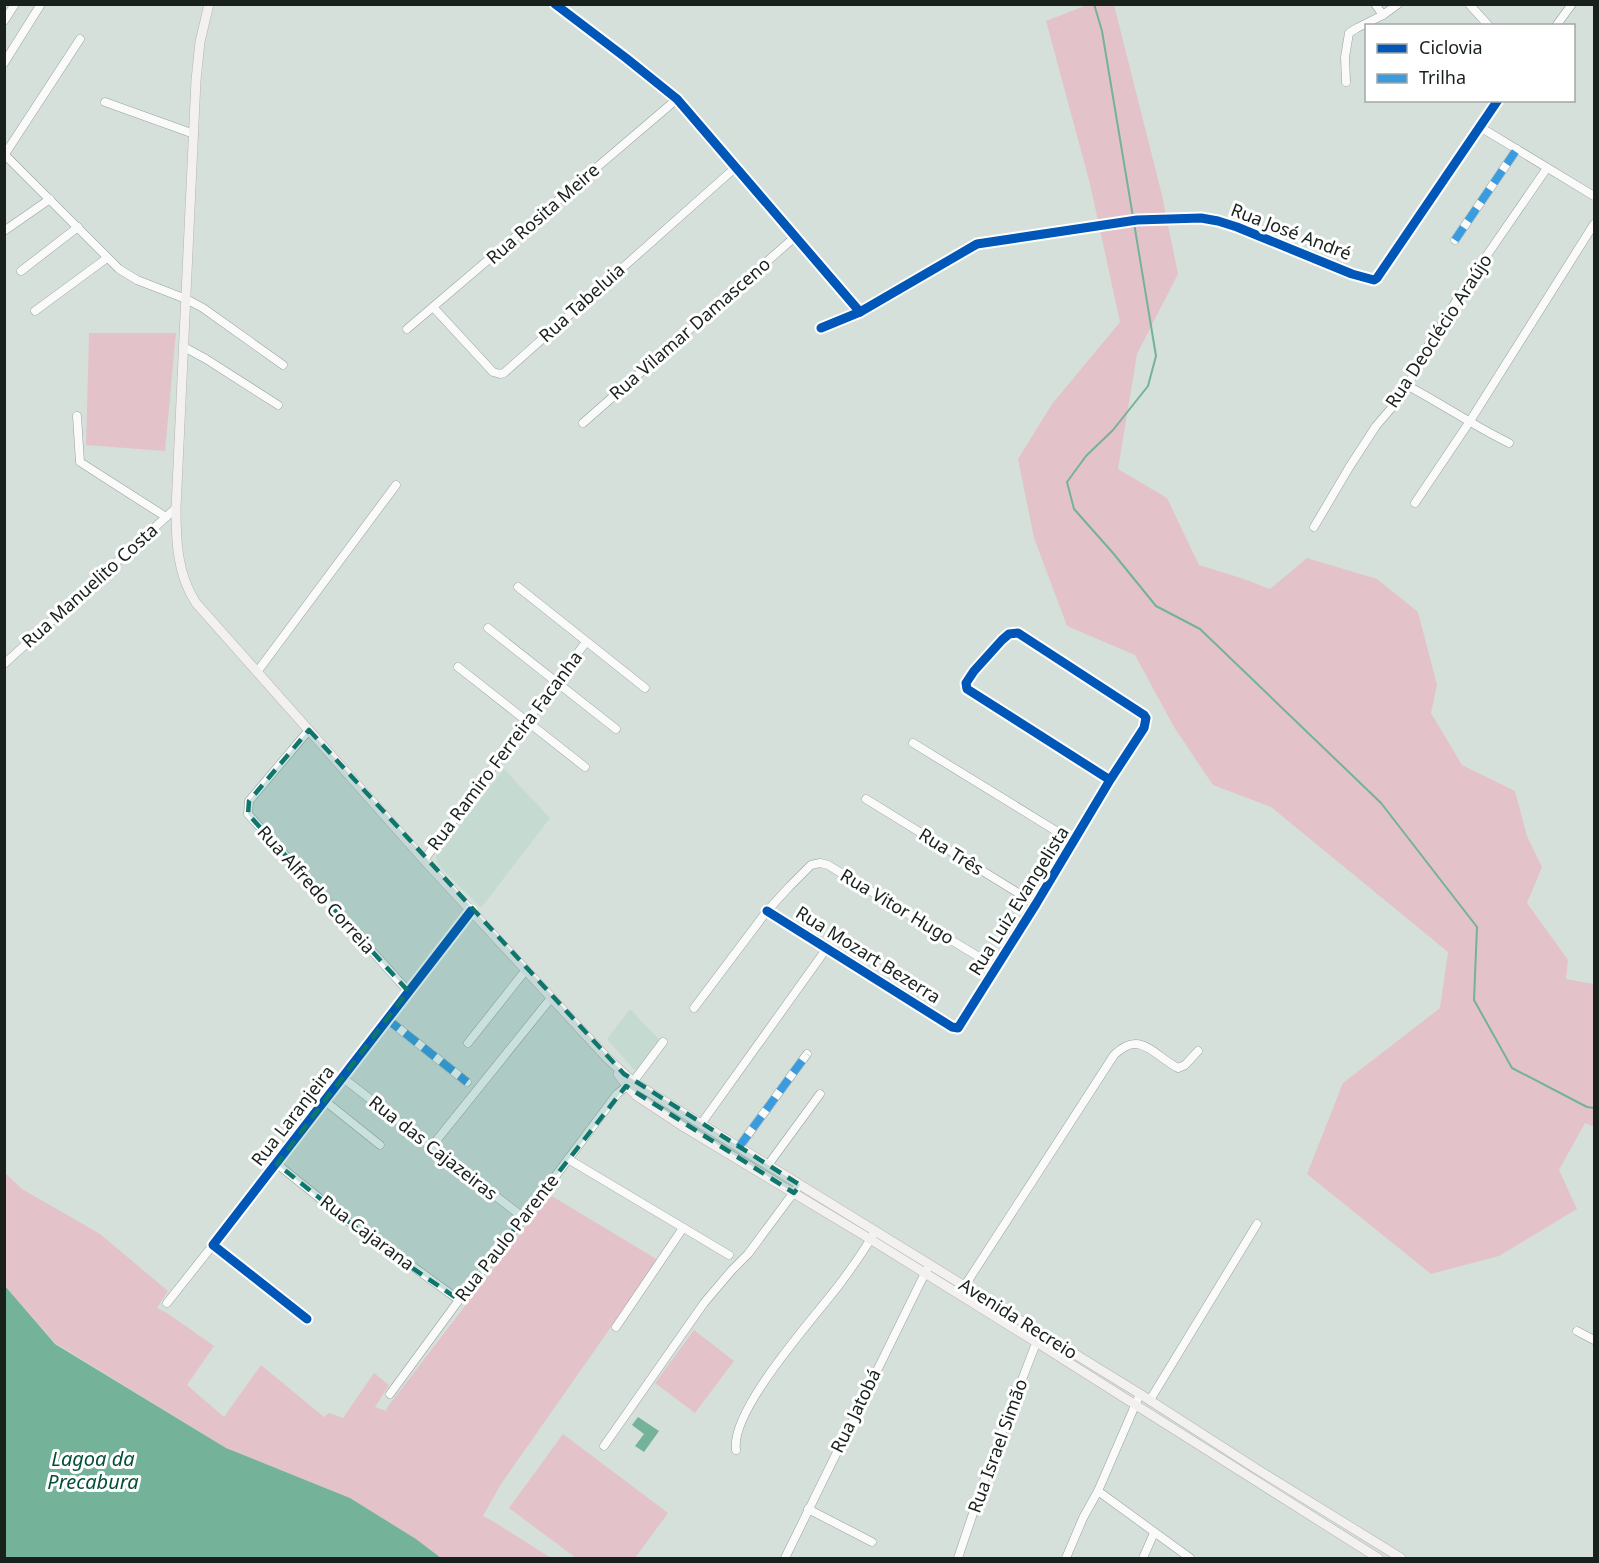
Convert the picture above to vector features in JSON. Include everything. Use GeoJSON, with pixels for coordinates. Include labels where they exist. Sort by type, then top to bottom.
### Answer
{"type":"FeatureCollection","features":[{"type":"Feature","properties":{"kind":"main road"},"geometry":{"type":"LineString","coordinates":[[209,4],[198,53],[176,507],[176,539],[182,574],[196,603],[424,860],[630,1084]]}},
{"type":"Feature","properties":{"kind":"main road","name":"Avenida Recreio"},"geometry":{"type":"LineString","coordinates":[[630,1084],[768,1165],[796,1189]]}},
{"type":"Feature","properties":{"kind":"main road","name":"Avenida Recreio"},"geometry":{"type":"LineString","coordinates":[[630,1084],[637,1096],[684,1127],[965,1285],[1134,1404],[1374,1558]]}},
{"type":"Feature","properties":{"kind":"main road","name":"Avenida Recreio"},"geometry":{"type":"LineString","coordinates":[[873,1235],[924,1274],[959,1296],[1140,1394],[1401,1558]]}},
{"type":"Feature","properties":{"kind":"main road"},"geometry":{"type":"LineString","coordinates":[[1249,1477],[1255,1468]]}},
{"type":"Feature","properties":{"kind":"street"},"geometry":{"type":"LineString","coordinates":[[4,21],[15,4]]}},
{"type":"Feature","properties":{"kind":"street"},"geometry":{"type":"LineString","coordinates":[[4,63],[41,4]]}},
{"type":"Feature","properties":{"kind":"street"},"geometry":{"type":"LineString","coordinates":[[1375,4],[1383,15]]}},
{"type":"Feature","properties":{"kind":"street"},"geometry":{"type":"LineString","coordinates":[[1346,82],[1345,57],[1348,35],[1351,31],[1383,15],[1398,4]]}},
{"type":"Feature","properties":{"kind":"street"},"geometry":{"type":"LineString","coordinates":[[1469,4],[1487,24]]}},
{"type":"Feature","properties":{"kind":"street"},"geometry":{"type":"LineString","coordinates":[[1557,24],[1572,4]]}},
{"type":"Feature","properties":{"kind":"street"},"geometry":{"type":"LineString","coordinates":[[560,6],[678,99],[860,312]]}},
{"type":"Feature","properties":{"kind":"street"},"geometry":{"type":"LineString","coordinates":[[80,39],[4,154],[107,258],[129,276],[186,299],[208,311],[283,365]]}},
{"type":"Feature","properties":{"kind":"street","name":"Rua Rosita Meire"},"geometry":{"type":"LineString","coordinates":[[407,329],[678,99]]}},
{"type":"Feature","properties":{"kind":"street"},"geometry":{"type":"LineString","coordinates":[[105,102],[194,134]]}},
{"type":"Feature","properties":{"kind":"street","name":"Rua José André"},"geometry":{"type":"LineString","coordinates":[[821,328],[860,312],[977,244],[1144,219],[1201,218],[1224,222],[1352,274],[1374,280],[1497,102]]}},
{"type":"Feature","properties":{"kind":"street"},"geometry":{"type":"LineString","coordinates":[[1480,127],[1594,196]]}},
{"type":"Feature","properties":{"kind":"street"},"geometry":{"type":"LineString","coordinates":[[1455,240],[1517,150]]}},
{"type":"Feature","properties":{"kind":"street","name":"Rua Tabeluia"},"geometry":{"type":"LineString","coordinates":[[433,307],[493,372],[504,373],[736,167]]}},
{"type":"Feature","properties":{"kind":"street","name":"Rua Deoclécio Araújo"},"geometry":{"type":"LineString","coordinates":[[1314,527],[1376,426],[1408,386],[1420,359],[1464,290],[1547,168]]}},
{"type":"Feature","properties":{"kind":"street"},"geometry":{"type":"LineString","coordinates":[[4,231],[50,199]]}},
{"type":"Feature","properties":{"kind":"street"},"geometry":{"type":"LineString","coordinates":[[1415,503],[1470,421],[1594,224]]}},
{"type":"Feature","properties":{"kind":"street"},"geometry":{"type":"LineString","coordinates":[[21,271],[78,227]]}},
{"type":"Feature","properties":{"kind":"street","name":"Rua Vilamar Damasceno"},"geometry":{"type":"LineString","coordinates":[[583,423],[796,236]]}},
{"type":"Feature","properties":{"kind":"street"},"geometry":{"type":"LineString","coordinates":[[35,311],[107,258]]}},
{"type":"Feature","properties":{"kind":"street"},"geometry":{"type":"LineString","coordinates":[[184,347],[278,405]]}},
{"type":"Feature","properties":{"kind":"street"},"geometry":{"type":"LineString","coordinates":[[1408,386],[1509,443]]}},
{"type":"Feature","properties":{"kind":"street"},"geometry":{"type":"LineString","coordinates":[[77,416],[80,462],[166,517]]}},
{"type":"Feature","properties":{"kind":"street"},"geometry":{"type":"LineString","coordinates":[[257,672],[396,485]]}},
{"type":"Feature","properties":{"kind":"street","name":"Rua Manuelito Costa"},"geometry":{"type":"LineString","coordinates":[[4,664],[176,507]]}},
{"type":"Feature","properties":{"kind":"street"},"geometry":{"type":"LineString","coordinates":[[518,587],[645,688]]}},
{"type":"Feature","properties":{"kind":"street"},"geometry":{"type":"LineString","coordinates":[[488,627],[616,729]]}},
{"type":"Feature","properties":{"kind":"street","name":"Rua Luiz Evangelista"},"geometry":{"type":"LineString","coordinates":[[952,1027],[960,1028],[1144,728],[1146,718],[1018,633],[1010,634],[974,671],[966,686],[972,693],[1109,782]]}},
{"type":"Feature","properties":{"kind":"street","name":"Rua Ramiro Ferreira Facanha"},"geometry":{"type":"LineString","coordinates":[[424,860],[586,642]]}},
{"type":"Feature","properties":{"kind":"street"},"geometry":{"type":"LineString","coordinates":[[458,667],[585,767]]}},
{"type":"Feature","properties":{"kind":"street","name":"Rua Alfredo Correia"},"geometry":{"type":"LineString","coordinates":[[309,730],[249,801],[248,814],[408,991]]}},
{"type":"Feature","properties":{"kind":"street"},"geometry":{"type":"LineString","coordinates":[[914,743],[1074,842]]}},
{"type":"Feature","properties":{"kind":"street","name":"Rua Três"},"geometry":{"type":"LineString","coordinates":[[866,799],[1036,904]]}},
{"type":"Feature","properties":{"kind":"street","name":"Rua Vitor Hugo"},"geometry":{"type":"LineString","coordinates":[[767,911],[811,866],[820,863],[828,865],[997,968]]}},
{"type":"Feature","properties":{"kind":"street","name":"Rua Laranjeira"},"geometry":{"type":"LineString","coordinates":[[167,1304],[471,911]]}},
{"type":"Feature","properties":{"kind":"street"},"geometry":{"type":"LineString","coordinates":[[694,1008],[767,911]]}},
{"type":"Feature","properties":{"kind":"street","name":"Rua Mozart Bezerra"},"geometry":{"type":"LineString","coordinates":[[767,911],[952,1027]]}},
{"type":"Feature","properties":{"kind":"street"},"geometry":{"type":"LineString","coordinates":[[701,1124],[827,948]]}},
{"type":"Feature","properties":{"kind":"street"},"geometry":{"type":"LineString","coordinates":[[468,1042],[525,970]]}},
{"type":"Feature","properties":{"kind":"street"},"geometry":{"type":"LineString","coordinates":[[432,1146],[551,998]]}},
{"type":"Feature","properties":{"kind":"street"},"geometry":{"type":"LineString","coordinates":[[387,1019],[467,1083]]}},
{"type":"Feature","properties":{"kind":"street","name":"Rua Paulo Parente"},"geometry":{"type":"LineString","coordinates":[[390,1394],[617,1094],[630,1084],[663,1042]]}},
{"type":"Feature","properties":{"kind":"street"},"geometry":{"type":"LineString","coordinates":[[959,1296],[1114,1055],[1122,1047],[1136,1043],[1172,1065],[1182,1068],[1198,1051]]}},
{"type":"Feature","properties":{"kind":"street"},"geometry":{"type":"LineString","coordinates":[[739,1147],[807,1054]]}},
{"type":"Feature","properties":{"kind":"street","name":"Rua das Cajazeiras"},"geometry":{"type":"LineString","coordinates":[[343,1078],[524,1218]]}},
{"type":"Feature","properties":{"kind":"street"},"geometry":{"type":"LineString","coordinates":[[768,1165],[820,1094]]}},
{"type":"Feature","properties":{"kind":"street"},"geometry":{"type":"LineString","coordinates":[[325,1101],[380,1144]]}},
{"type":"Feature","properties":{"kind":"street"},"geometry":{"type":"LineString","coordinates":[[568,1159],[729,1255]]}},
{"type":"Feature","properties":{"kind":"street","name":"Rua Cajarana"},"geometry":{"type":"LineString","coordinates":[[277,1164],[374,1241],[459,1300]]}},
{"type":"Feature","properties":{"kind":"street"},"geometry":{"type":"LineString","coordinates":[[604,1446],[704,1303],[748,1254],[796,1189]]}},
{"type":"Feature","properties":{"kind":"street"},"geometry":{"type":"LineString","coordinates":[[1150,1400],[1257,1224]]}},
{"type":"Feature","properties":{"kind":"street"},"geometry":{"type":"LineString","coordinates":[[616,1327],[683,1227]]}},
{"type":"Feature","properties":{"kind":"street"},"geometry":{"type":"LineString","coordinates":[[736,1450],[738,1428],[756,1394],[839,1285],[873,1235]]}},
{"type":"Feature","properties":{"kind":"street"},"geometry":{"type":"LineString","coordinates":[[213,1245],[308,1319]]}},
{"type":"Feature","properties":{"kind":"street","name":"Rua Jatobá"},"geometry":{"type":"LineString","coordinates":[[785,1558],[929,1264]]}},
{"type":"Feature","properties":{"kind":"street"},"geometry":{"type":"LineString","coordinates":[[1577,1331],[1594,1340]]}},
{"type":"Feature","properties":{"kind":"street","name":"Rua Israel Simão"},"geometry":{"type":"LineString","coordinates":[[958,1558],[990,1463],[1038,1338]]}},
{"type":"Feature","properties":{"kind":"street"},"geometry":{"type":"LineString","coordinates":[[1066,1558],[1140,1394]]}},
{"type":"Feature","properties":{"kind":"street"},"geometry":{"type":"LineString","coordinates":[[1098,1491],[1190,1558]]}},
{"type":"Feature","properties":{"kind":"street"},"geometry":{"type":"LineString","coordinates":[[808,1509],[873,1542]]}},
{"type":"Feature","properties":{"kind":"street"},"geometry":{"type":"LineString","coordinates":[[1143,1558],[1154,1533]]}},
{"type":"Feature","properties":{"kind":"street"},"geometry":{"type":"LineString","coordinates":[[1374,1558],[1380,1545]]}},
{"type":"Feature","properties":{"kind":"highlighted area"},"geometry":{"type":"Polygon","coordinates":[[[309,730],[624,1074],[800,1185],[794,1193],[626,1086],[459,1300],[373,1241],[277,1164],[408,991],[248,814],[249,801],[309,730]]]}},
{"type":"Feature","properties":{"kind":"shaded area"},"geometry":{"type":"Polygon","coordinates":[[[1087,5],[1114,5],[1162,195],[1178,274],[1137,354],[1118,469],[1167,498],[1199,565],[1270,589],[1307,558],[1377,579],[1418,612],[1437,685],[1431,713],[1462,765],[1515,791],[1527,836],[1542,867],[1527,903],[1568,960],[1566,979],[1594,984],[1594,1127],[1585,1123],[1559,1170],[1577,1209],[1499,1256],[1431,1274],[1307,1174],[1343,1083],[1440,1008],[1448,952],[1271,807],[1213,785],[1174,727],[1135,655],[1067,626],[1034,538],[1018,459],[1052,404],[1120,322],[1090,184],[1046,21],[1087,5]]]}},
{"type":"Feature","properties":{"kind":"shaded area"},"geometry":{"type":"Polygon","coordinates":[[[89,333],[176,333],[165,451],[86,445],[89,333]]]}},
{"type":"Feature","properties":{"kind":"shaded area"},"geometry":{"type":"Polygon","coordinates":[[[504,769],[550,818],[481,908],[438,865],[436,855],[504,769]]]}},
{"type":"Feature","properties":{"kind":"shaded area"},"geometry":{"type":"Polygon","coordinates":[[[630,1009],[660,1041],[637,1073],[607,1039],[630,1009]]]}},
{"type":"Feature","properties":{"kind":"shaded area"},"geometry":{"type":"Polygon","coordinates":[[[4,1172],[22,1189],[100,1234],[168,1291],[157,1308],[214,1346],[187,1385],[224,1417],[261,1365],[324,1417],[329,1413],[343,1418],[374,1373],[389,1385],[375,1407],[387,1411],[386,1409],[550,1195],[658,1260],[501,1484],[483,1516],[551,1558],[441,1558],[416,1539],[350,1498],[226,1448],[55,1343],[5,1286],[4,1172]]]}},
{"type":"Feature","properties":{"kind":"shaded area"},"geometry":{"type":"Polygon","coordinates":[[[694,1330],[734,1361],[695,1413],[655,1383],[694,1330]]]}},
{"type":"Feature","properties":{"kind":"shaded area"},"geometry":{"type":"Polygon","coordinates":[[[563,1434],[668,1513],[635,1558],[576,1558],[509,1508],[563,1434]]]}},
{"type":"Feature","properties":{"kind":"water","name":"Lagoa da Precabura"},"geometry":{"type":"Polygon","coordinates":[[[5,1286],[55,1344],[226,1448],[350,1498],[416,1539],[441,1558],[5,1558],[5,1286]]]}},
{"type":"Feature","properties":{"kind":"water"},"geometry":{"type":"Polygon","coordinates":[[[638,1417],[659,1431],[644,1452],[635,1446],[644,1434],[632,1425],[638,1417]]]}},
{"type":"Feature","properties":{"kind":"waterway"},"geometry":{"type":"LineString","coordinates":[[1094,4],[1102,31],[1133,217]]}},
{"type":"Feature","properties":{"kind":"waterway"},"geometry":{"type":"LineString","coordinates":[[1134,223],[1156,356],[1148,386],[1113,430],[1086,456],[1067,482],[1074,509],[1156,606],[1200,629],[1381,803],[1477,927],[1474,1000],[1512,1068],[1587,1107],[1594,1108]]}},
{"type":"Feature","properties":{"kind":"marked path"},"geometry":{"type":"LineString","coordinates":[[1455,240],[1517,149]]}},
{"type":"Feature","properties":{"kind":"marked path"},"geometry":{"type":"LineString","coordinates":[[387,1019],[467,1082]]}},
{"type":"Feature","properties":{"kind":"marked path"},"geometry":{"type":"LineString","coordinates":[[739,1147],[807,1054]]}},
{"type":"Feature","properties":{"kind":"cycle path"},"geometry":{"type":"LineString","coordinates":[[555,4],[677,99],[860,312]]}},
{"type":"Feature","properties":{"kind":"cycle path"},"geometry":{"type":"LineString","coordinates":[[821,328],[860,312],[977,244],[1137,220],[1201,218],[1218,221],[1352,274],[1374,280],[1497,102]]}},
{"type":"Feature","properties":{"kind":"cycle path"},"geometry":{"type":"LineString","coordinates":[[767,911],[952,1027],[958,1028],[1110,780],[967,689],[966,683],[974,671],[1009,634],[1018,633],[1144,715],[1146,718],[1144,728],[1110,780]]}},
{"type":"Feature","properties":{"kind":"cycle path"},"geometry":{"type":"LineString","coordinates":[[307,1319],[213,1245],[471,911]]}}]}
